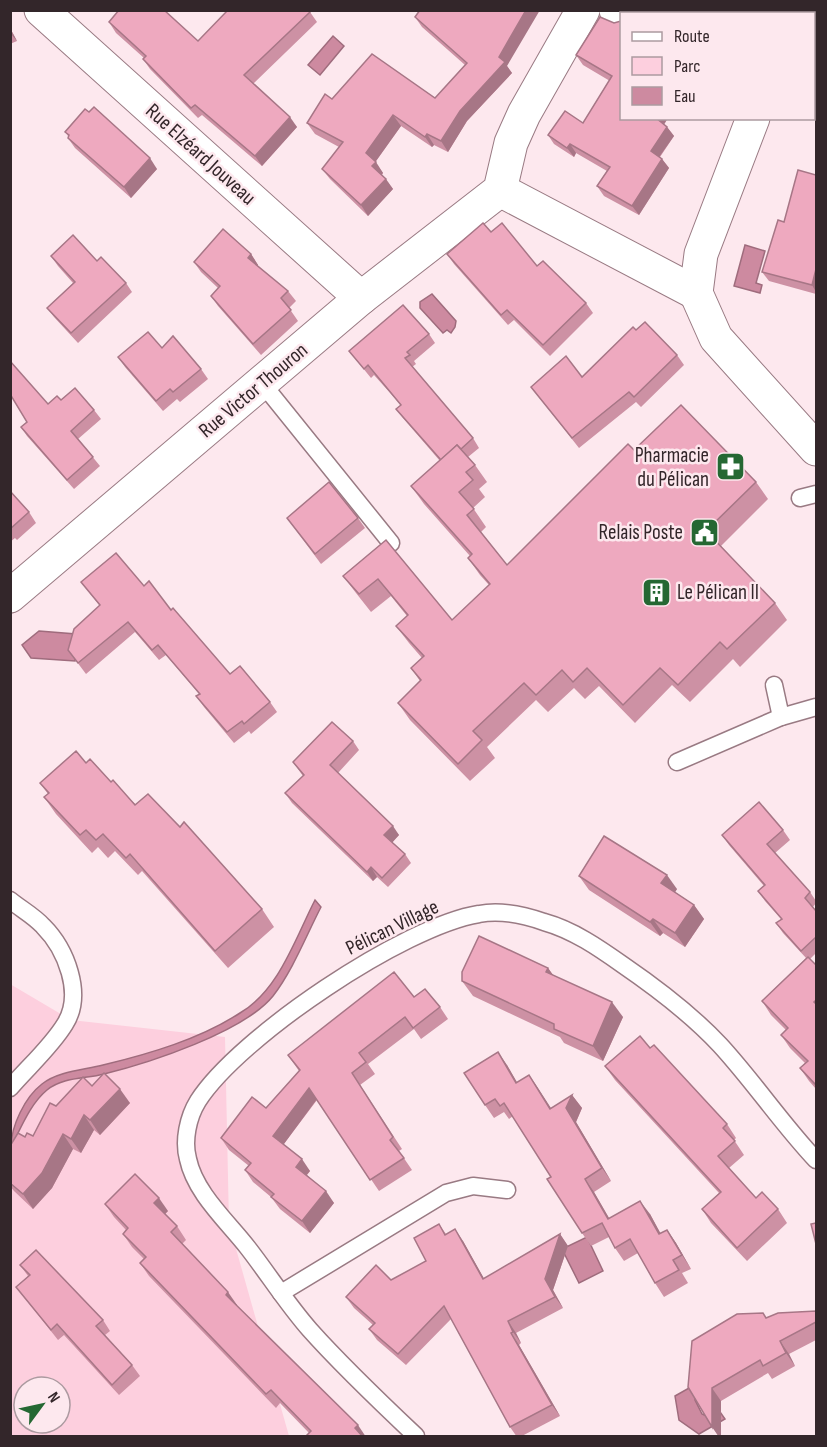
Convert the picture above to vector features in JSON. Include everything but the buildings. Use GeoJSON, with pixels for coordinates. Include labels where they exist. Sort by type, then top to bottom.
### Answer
{"type":"FeatureCollection","features":[{"type":"Feature","properties":{"kind":"street"},"geometry":{"type":"LineString","coordinates":[[583,10],[524,114],[512,143],[500,190],[696,293]]}},
{"type":"Feature","properties":{"kind":"street","name":"Rue Elzéard Jouveau"},"geometry":{"type":"LineString","coordinates":[[55,15],[361,298]]}},
{"type":"Feature","properties":{"kind":"street"},"geometry":{"type":"LineString","coordinates":[[752,120],[701,254],[696,293],[716,338],[816,449]]}},
{"type":"Feature","properties":{"kind":"street","name":"Rue Victor Thouron"},"geometry":{"type":"LineString","coordinates":[[10,596],[361,298],[500,190]]}},
{"type":"Feature","properties":{"kind":"lane"},"geometry":{"type":"LineString","coordinates":[[261,383],[391,543]]}},
{"type":"Feature","properties":{"kind":"lane"},"geometry":{"type":"LineString","coordinates":[[774,685],[782,717]]}},
{"type":"Feature","properties":{"kind":"lane"},"geometry":{"type":"LineString","coordinates":[[677,762],[782,717],[816,706]]}},
{"type":"Feature","properties":{"kind":"lane"},"geometry":{"type":"LineString","coordinates":[[10,900],[51,935],[60,948],[73,983],[72,1011],[65,1025],[10,1088]]}},
{"type":"Feature","properties":{"kind":"lane","name":"Pélican Village"},"geometry":{"type":"LineString","coordinates":[[416,1437],[309,1329],[194,1175],[186,1145],[190,1118],[197,1103],[210,1086],[248,1049],[351,971],[378,954],[438,925],[480,914],[520,916],[566,931],[604,951],[670,998],[722,1047],[816,1160]]}},
{"type":"Feature","properties":{"kind":"lane"},"geometry":{"type":"LineString","coordinates":[[281,1293],[446,1193],[473,1186],[507,1190]]}},
{"type":"Feature","properties":{"kind":"green space"},"geometry":{"type":"Polygon","coordinates":[[[10,984],[71,1020],[225,1037],[229,1224],[289,1436],[11,1436],[10,984]]]}},
{"type":"Feature","properties":{"kind":"water"},"geometry":{"type":"Polygon","coordinates":[[[333,36],[344,46],[320,75],[308,65],[333,36]]]}},
{"type":"Feature","properties":{"kind":"water"},"geometry":{"type":"Polygon","coordinates":[[[745,245],[765,251],[756,283],[762,285],[760,293],[734,286],[745,245]]]}},
{"type":"Feature","properties":{"kind":"water"},"geometry":{"type":"Polygon","coordinates":[[[432,294],[456,321],[451,333],[447,330],[443,333],[420,308],[420,302],[432,294]]]}},
{"type":"Feature","properties":{"kind":"water"},"geometry":{"type":"Polygon","coordinates":[[[39,631],[76,634],[75,661],[31,658],[22,645],[39,631]]]}},
{"type":"Feature","properties":{"kind":"water"},"geometry":{"type":"Polygon","coordinates":[[[315,900],[321,907],[299,953],[273,996],[259,1009],[219,1034],[170,1054],[123,1069],[53,1086],[36,1102],[11,1147],[16,1121],[30,1096],[42,1084],[64,1074],[174,1045],[208,1031],[254,1003],[285,963],[315,900]]]}},
{"type":"Feature","properties":{"kind":"water"},"geometry":{"type":"Polygon","coordinates":[[[587,1237],[603,1271],[579,1283],[562,1249],[587,1237]]]}},
{"type":"Feature","properties":{"kind":"water"},"geometry":{"type":"Polygon","coordinates":[[[696,1384],[695,1400],[702,1414],[706,1416],[718,1409],[725,1419],[699,1434],[679,1420],[675,1396],[696,1384]]]}},
{"type":"Feature","properties":{"kind":"place","name":"Pharmacie du Pélican"},"geometry":{"type":"Point","coordinates":[730,467]}},
{"type":"Feature","properties":{"kind":"place","name":"Relais Poste"},"geometry":{"type":"Point","coordinates":[704,532]}},
{"type":"Feature","properties":{"kind":"place","name":"Le Pélican II"},"geometry":{"type":"Point","coordinates":[656,592]}}]}
